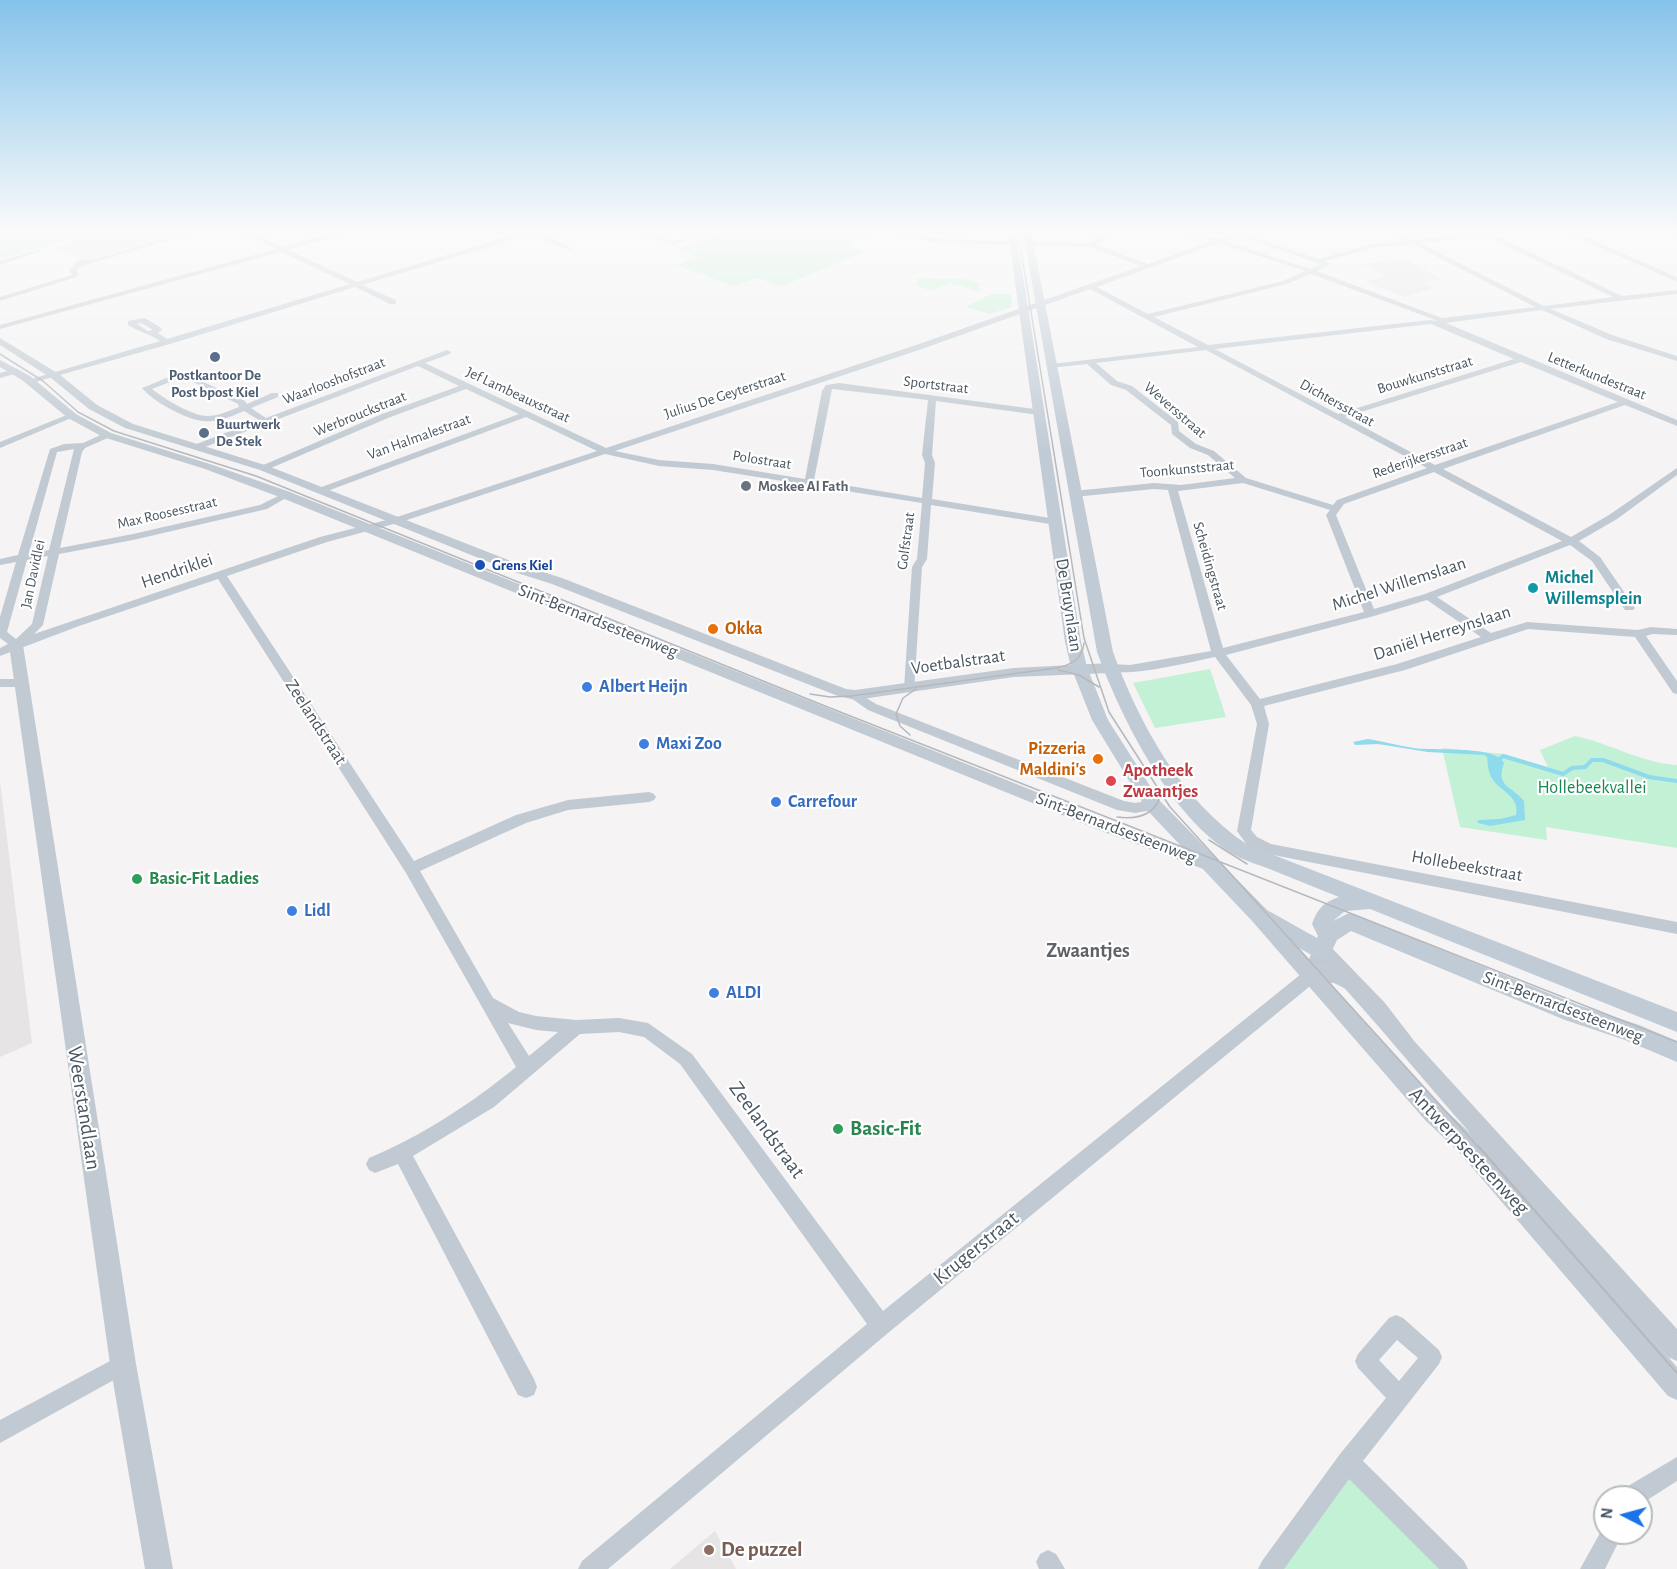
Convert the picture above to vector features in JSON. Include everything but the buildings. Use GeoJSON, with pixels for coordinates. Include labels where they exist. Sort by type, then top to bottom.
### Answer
{"type":"FeatureCollection","features":[{"type":"Feature","properties":{"kind":"main road","name":"De Bruynlaan"},"geometry":{"type":"LineString","coordinates":[[1022,305],[1079,667],[1100,720],[1153,805],[1206,862]]}},
{"type":"Feature","properties":{"kind":"main road","name":"De Bruynlaan"},"geometry":{"type":"LineString","coordinates":[[1040,305],[1074,494],[1110,668],[1131,716],[1167,772],[1207,823],[1223,838]]}},
{"type":"Feature","properties":{"kind":"main road","name":"Sint-Bernardsesteenweg"},"geometry":{"type":"LineString","coordinates":[[1223,838],[1232,846],[1256,857],[1328,883],[1677,1022]]}},
{"type":"Feature","properties":{"kind":"main road","name":"Antwerpsesteenweg"},"geometry":{"type":"LineString","coordinates":[[1206,862],[1224,877],[1260,916],[1325,943]]}},
{"type":"Feature","properties":{"kind":"main road"},"geometry":{"type":"LineString","coordinates":[[1328,883],[1346,913]]}},
{"type":"Feature","properties":{"kind":"main road"},"geometry":{"type":"LineString","coordinates":[[1325,943],[1346,913],[1361,902],[1377,904]]}},
{"type":"Feature","properties":{"kind":"main road","name":"Sint-Bernardsesteenweg"},"geometry":{"type":"LineString","coordinates":[[1346,913],[1500,984],[1677,1052]]}},
{"type":"Feature","properties":{"kind":"street"},"geometry":{"type":"LineString","coordinates":[[0,327],[80,305]]}},
{"type":"Feature","properties":{"kind":"street"},"geometry":{"type":"LineString","coordinates":[[32,382],[290,305]]}},
{"type":"Feature","properties":{"kind":"street","name":"Julius De Geyterstraat"},"geometry":{"type":"LineString","coordinates":[[397,520],[817,381],[1023,310],[1029,305]]}},
{"type":"Feature","properties":{"kind":"street","name":"Dichtersstraat"},"geometry":{"type":"LineString","coordinates":[[1127,305],[1571,541]]}},
{"type":"Feature","properties":{"kind":"street"},"geometry":{"type":"LineString","coordinates":[[1147,316],[1194,305]]}},
{"type":"Feature","properties":{"kind":"street","name":"Letterkundestraat"},"geometry":{"type":"LineString","coordinates":[[1401,305],[1521,359],[1677,423]]}},
{"type":"Feature","properties":{"kind":"street"},"geometry":{"type":"LineString","coordinates":[[1538,305],[1609,337],[1677,359]]}},
{"type":"Feature","properties":{"kind":"street"},"geometry":{"type":"LineString","coordinates":[[1442,322],[1567,305]]}},
{"type":"Feature","properties":{"kind":"street"},"geometry":{"type":"LineString","coordinates":[[1052,366],[1430,320]]}},
{"type":"Feature","properties":{"kind":"street"},"geometry":{"type":"LineString","coordinates":[[153,333],[167,342]]}},
{"type":"Feature","properties":{"kind":"street","name":"Sint-Bernardsesteenweg"},"geometry":{"type":"LineString","coordinates":[[0,340],[55,376],[84,401],[108,416],[141,431],[264,468],[322,490],[516,568],[557,580],[849,694],[880,710],[1122,806],[1135,808],[1153,805]]}},
{"type":"Feature","properties":{"kind":"street","name":"Waarlooshofstraat"},"geometry":{"type":"LineString","coordinates":[[197,447],[447,352]]}},
{"type":"Feature","properties":{"kind":"street","name":"Bouwkunststraat"},"geometry":{"type":"LineString","coordinates":[[1337,417],[1521,359]]}},
{"type":"Feature","properties":{"kind":"street","name":"Weversstraat"},"geometry":{"type":"LineString","coordinates":[[1089,362],[1114,383],[1128,388],[1175,424],[1175,432],[1193,446],[1211,453],[1243,480]]}},
{"type":"Feature","properties":{"kind":"street","name":"Sint-Bernardsesteenweg"},"geometry":{"type":"LineString","coordinates":[[0,363],[32,382],[72,416],[107,435],[209,467],[286,495],[1105,826],[1206,862]]}},
{"type":"Feature","properties":{"kind":"street","name":"Jef Lambeauxstraat"},"geometry":{"type":"LineString","coordinates":[[418,363],[605,451]]}},
{"type":"Feature","properties":{"kind":"street"},"geometry":{"type":"LineString","coordinates":[[0,376],[15,370]]}},
{"type":"Feature","properties":{"kind":"street"},"geometry":{"type":"LineString","coordinates":[[266,421],[243,407],[242,403],[186,376],[178,376],[146,388],[181,410],[201,418],[215,417],[243,407],[275,395]]}},
{"type":"Feature","properties":{"kind":"street"},"geometry":{"type":"LineString","coordinates":[[809,482],[826,391],[829,387],[817,381]]}},
{"type":"Feature","properties":{"kind":"street","name":"Werbrouckstraat"},"geometry":{"type":"LineString","coordinates":[[264,468],[386,416],[466,386]]}},
{"type":"Feature","properties":{"kind":"street","name":"Sportstraat"},"geometry":{"type":"LineString","coordinates":[[829,387],[839,386],[1039,412]]}},
{"type":"Feature","properties":{"kind":"street","name":"Golfstraat"},"geometry":{"type":"LineString","coordinates":[[910,688],[917,567],[922,559],[930,463],[927,455],[932,398]]}},
{"type":"Feature","properties":{"kind":"street","name":"Rederijkersstraat"},"geometry":{"type":"LineString","coordinates":[[1334,508],[1340,502],[1625,402]]}},
{"type":"Feature","properties":{"kind":"street","name":"Van Halmalestraat"},"geometry":{"type":"LineString","coordinates":[[322,490],[526,414]]}},
{"type":"Feature","properties":{"kind":"street"},"geometry":{"type":"LineString","coordinates":[[0,445],[72,416]]}},
{"type":"Feature","properties":{"kind":"street","name":"Jan Davidlei"},"geometry":{"type":"LineString","coordinates":[[82,446],[73,445],[53,451],[1,633],[16,645],[37,625],[77,452],[82,446],[107,435]]}},
{"type":"Feature","properties":{"kind":"street","name":"Polostraat"},"geometry":{"type":"LineString","coordinates":[[605,451],[695,467],[713,467],[1056,522]]}},
{"type":"Feature","properties":{"kind":"street","name":"Michel Willemslaan"},"geometry":{"type":"LineString","coordinates":[[1110,668],[1130,669],[1218,653],[1370,614],[1429,596],[1571,541],[1613,517],[1677,471]]}},
{"type":"Feature","properties":{"kind":"street","name":"Toonkunststraat"},"geometry":{"type":"LineString","coordinates":[[1074,494],[1154,486],[1172,488],[1243,480],[1334,508]]}},
{"type":"Feature","properties":{"kind":"street","name":"Scheidingstraat"},"geometry":{"type":"LineString","coordinates":[[1172,488],[1218,653]]}},
{"type":"Feature","properties":{"kind":"street","name":"Max Roosesstraat"},"geometry":{"type":"LineString","coordinates":[[23,558],[133,537],[256,508],[286,495]]}},
{"type":"Feature","properties":{"kind":"street"},"geometry":{"type":"LineString","coordinates":[[1334,508],[1331,515],[1370,614]]}},
{"type":"Feature","properties":{"kind":"street","name":"Hendriklei"},"geometry":{"type":"LineString","coordinates":[[0,652],[222,575],[367,527],[397,520]]}},
{"type":"Feature","properties":{"kind":"street"},"geometry":{"type":"LineString","coordinates":[[1571,541],[1596,559],[1629,608]]}},
{"type":"Feature","properties":{"kind":"street"},"geometry":{"type":"LineString","coordinates":[[0,562],[23,558]]}},
{"type":"Feature","properties":{"kind":"street","name":"Zeelandstraat"},"geometry":{"type":"LineString","coordinates":[[222,575],[411,869],[527,1069]]}},
{"type":"Feature","properties":{"kind":"street"},"geometry":{"type":"LineString","coordinates":[[1429,596],[1489,637]]}},
{"type":"Feature","properties":{"kind":"street","name":"Daniël Herreynslaan"},"geometry":{"type":"LineString","coordinates":[[1257,704],[1401,667],[1527,625],[1639,634],[1651,630],[1677,632]]}},
{"type":"Feature","properties":{"kind":"street"},"geometry":{"type":"LineString","coordinates":[[1639,634],[1677,690]]}},
{"type":"Feature","properties":{"kind":"street","name":"Weerstandlaan"},"geometry":{"type":"LineString","coordinates":[[16,645],[10,683],[159,1569]]}},
{"type":"Feature","properties":{"kind":"street"},"geometry":{"type":"LineString","coordinates":[[1218,653],[1257,704]]}},
{"type":"Feature","properties":{"kind":"street","name":"Voetbalstraat"},"geometry":{"type":"LineString","coordinates":[[849,694],[1079,667],[1110,668]]}},
{"type":"Feature","properties":{"kind":"street","name":"Hollebeekstraat"},"geometry":{"type":"LineString","coordinates":[[1257,704],[1263,724],[1244,831],[1252,841],[1268,849],[1493,890],[1677,928]]}},
{"type":"Feature","properties":{"kind":"street"},"geometry":{"type":"LineString","coordinates":[[411,869],[521,819],[568,806],[649,796]]}},
{"type":"Feature","properties":{"kind":"street","name":"Antwerpsesteenweg"},"geometry":{"type":"LineString","coordinates":[[1260,916],[1433,1113],[1467,1145],[1677,1386]]}},
{"type":"Feature","properties":{"kind":"street","name":"Antwerpsesteenweg"},"geometry":{"type":"LineString","coordinates":[[1325,943],[1359,989],[1408,1048],[1677,1348]]}},
{"type":"Feature","properties":{"kind":"street","name":"Krugerstraat"},"geometry":{"type":"LineString","coordinates":[[591,1569],[881,1326],[1312,975],[1325,943]]}},
{"type":"Feature","properties":{"kind":"street"},"geometry":{"type":"LineString","coordinates":[[1312,975],[1337,976],[1351,987],[1359,989]]}},
{"type":"Feature","properties":{"kind":"street","name":"Zeelandstraat"},"geometry":{"type":"LineString","coordinates":[[487,1003],[516,1019],[536,1023],[576,1027],[619,1025],[648,1030],[686,1059],[881,1326]]}},
{"type":"Feature","properties":{"kind":"street"},"geometry":{"type":"LineString","coordinates":[[375,1164],[402,1153],[488,1101],[576,1027]]}},
{"type":"Feature","properties":{"kind":"street"},"geometry":{"type":"LineString","coordinates":[[402,1153],[526,1387]]}},
{"type":"Feature","properties":{"kind":"street"},"geometry":{"type":"LineString","coordinates":[[0,1432],[123,1364]]}},
{"type":"Feature","properties":{"kind":"street"},"geometry":{"type":"LineString","coordinates":[[1270,1569],[1348,1462],[1401,1398]]}},
{"type":"Feature","properties":{"kind":"street"},"geometry":{"type":"LineString","coordinates":[[1348,1462],[1456,1569]]}},
{"type":"Feature","properties":{"kind":"street"},"geometry":{"type":"LineString","coordinates":[[1650,1485],[1677,1468]]}},
{"type":"Feature","properties":{"kind":"street"},"geometry":{"type":"LineString","coordinates":[[1592,1569],[1605,1545]]}},
{"type":"Feature","properties":{"kind":"shaded area"},"geometry":{"type":"Polygon","coordinates":[[[0,781],[32,1043],[0,1057],[0,781]]]}},
{"type":"Feature","properties":{"kind":"shaded area","name":"De puzzel"},"geometry":{"type":"Polygon","coordinates":[[[715,1531],[736,1569],[670,1569],[715,1531]]]}},
{"type":"Feature","properties":{"kind":"green space"},"geometry":{"type":"Polygon","coordinates":[[[1012,305],[1012,307],[989,314],[966,307],[1012,305]]]}},
{"type":"Feature","properties":{"kind":"green space"},"geometry":{"type":"Polygon","coordinates":[[[1210,669],[1226,717],[1155,728],[1133,683],[1210,669]]]}},
{"type":"Feature","properties":{"kind":"green space","name":"Hollebeekvallei"},"geometry":{"type":"Polygon","coordinates":[[[1575,736],[1651,761],[1677,765],[1677,848],[1546,827],[1547,840],[1460,827],[1442,748],[1504,754],[1548,767],[1540,750],[1575,736]]]}},
{"type":"Feature","properties":{"kind":"green space"},"geometry":{"type":"Polygon","coordinates":[[[1348,1462],[1456,1569],[1270,1569],[1348,1462]]]}},
{"type":"Feature","properties":{"kind":"water"},"geometry":{"type":"Polygon","coordinates":[[[1368,739],[1414,748],[1477,751],[1499,757],[1504,763],[1503,782],[1524,801],[1525,820],[1490,826],[1478,823],[1479,820],[1500,819],[1516,815],[1517,809],[1513,799],[1493,780],[1489,772],[1487,757],[1484,755],[1428,752],[1378,744],[1355,745],[1353,742],[1368,739]]]}},
{"type":"Feature","properties":{"kind":"waterway"},"geometry":{"type":"LineString","coordinates":[[1498,760],[1503,756],[1563,774],[1572,768],[1585,767],[1592,760],[1603,760],[1649,777],[1677,781]]}},
{"type":"Feature","properties":{"kind":"tram line"},"geometry":{"type":"LineString","coordinates":[[1030,305],[1084,638],[1109,712],[1161,794]]}},
{"type":"Feature","properties":{"kind":"tram line"},"geometry":{"type":"LineString","coordinates":[[0,354],[43,381],[78,412],[114,431],[256,476],[820,704],[1219,862]]}},
{"type":"Feature","properties":{"kind":"tram line"},"geometry":{"type":"LineString","coordinates":[[810,694],[830,697],[851,696],[1056,668],[1075,661],[1081,654],[1084,643]]}},
{"type":"Feature","properties":{"kind":"tram line"},"geometry":{"type":"LineString","coordinates":[[1058,670],[1079,675],[1099,687]]}},
{"type":"Feature","properties":{"kind":"tram line"},"geometry":{"type":"LineString","coordinates":[[910,735],[900,726],[896,714],[903,698],[916,689]]}},
{"type":"Feature","properties":{"kind":"tram line"},"geometry":{"type":"LineString","coordinates":[[1117,817],[1125,818],[1146,814],[1156,805],[1161,794]]}},
{"type":"Feature","properties":{"kind":"tram line"},"geometry":{"type":"LineString","coordinates":[[1161,794],[1170,807],[1219,862]]}},
{"type":"Feature","properties":{"kind":"tram line"},"geometry":{"type":"LineString","coordinates":[[1209,840],[1247,864]]}},
{"type":"Feature","properties":{"kind":"tram line"},"geometry":{"type":"LineString","coordinates":[[1219,862],[1677,1042]]}},
{"type":"Feature","properties":{"kind":"tram line"},"geometry":{"type":"LineString","coordinates":[[1219,862],[1480,1149]]}},
{"type":"Feature","properties":{"kind":"tram line"},"geometry":{"type":"LineString","coordinates":[[1479,1147],[1677,1373]]}},
{"type":"Feature","properties":{"kind":"place","name":"Postkantoor De Post bpost Kiel"},"geometry":{"type":"Point","coordinates":[215,357]}},
{"type":"Feature","properties":{"kind":"place","name":"Buurtwerk De Stek"},"geometry":{"type":"Point","coordinates":[204,433]}},
{"type":"Feature","properties":{"kind":"place","name":"Moskee Al Fath"},"geometry":{"type":"Point","coordinates":[746,486]}},
{"type":"Feature","properties":{"kind":"place","name":"Grens Kiel"},"geometry":{"type":"Point","coordinates":[480,565]}},
{"type":"Feature","properties":{"kind":"place","name":"Michel Willemsplein"},"geometry":{"type":"Point","coordinates":[1533,588]}},
{"type":"Feature","properties":{"kind":"place","name":"Okka"},"geometry":{"type":"Point","coordinates":[713,629]}},
{"type":"Feature","properties":{"kind":"place","name":"Albert Heijn"},"geometry":{"type":"Point","coordinates":[587,687]}},
{"type":"Feature","properties":{"kind":"place","name":"Maxi Zoo"},"geometry":{"type":"Point","coordinates":[644,744]}},
{"type":"Feature","properties":{"kind":"place","name":"Pizzeria Maldini's"},"geometry":{"type":"Point","coordinates":[1098,759]}},
{"type":"Feature","properties":{"kind":"place","name":"Apotheek Zwaantjes"},"geometry":{"type":"Point","coordinates":[1111,781]}},
{"type":"Feature","properties":{"kind":"place","name":"Carrefour"},"geometry":{"type":"Point","coordinates":[776,802]}},
{"type":"Feature","properties":{"kind":"place","name":"Basic-Fit Ladies"},"geometry":{"type":"Point","coordinates":[137,879]}},
{"type":"Feature","properties":{"kind":"place","name":"Lidl"},"geometry":{"type":"Point","coordinates":[292,911]}},
{"type":"Feature","properties":{"kind":"place","name":"ALDI"},"geometry":{"type":"Point","coordinates":[714,993]}},
{"type":"Feature","properties":{"kind":"place","name":"Basic-Fit"},"geometry":{"type":"Point","coordinates":[838,1129]}},
{"type":"Feature","properties":{"kind":"place","name":"De puzzel"},"geometry":{"type":"Point","coordinates":[709,1550]}},
{"type":"Feature","properties":{"kind":"district","name":"Zwaantjes"},"geometry":{"type":"Point","coordinates":[1088,951]}}]}
